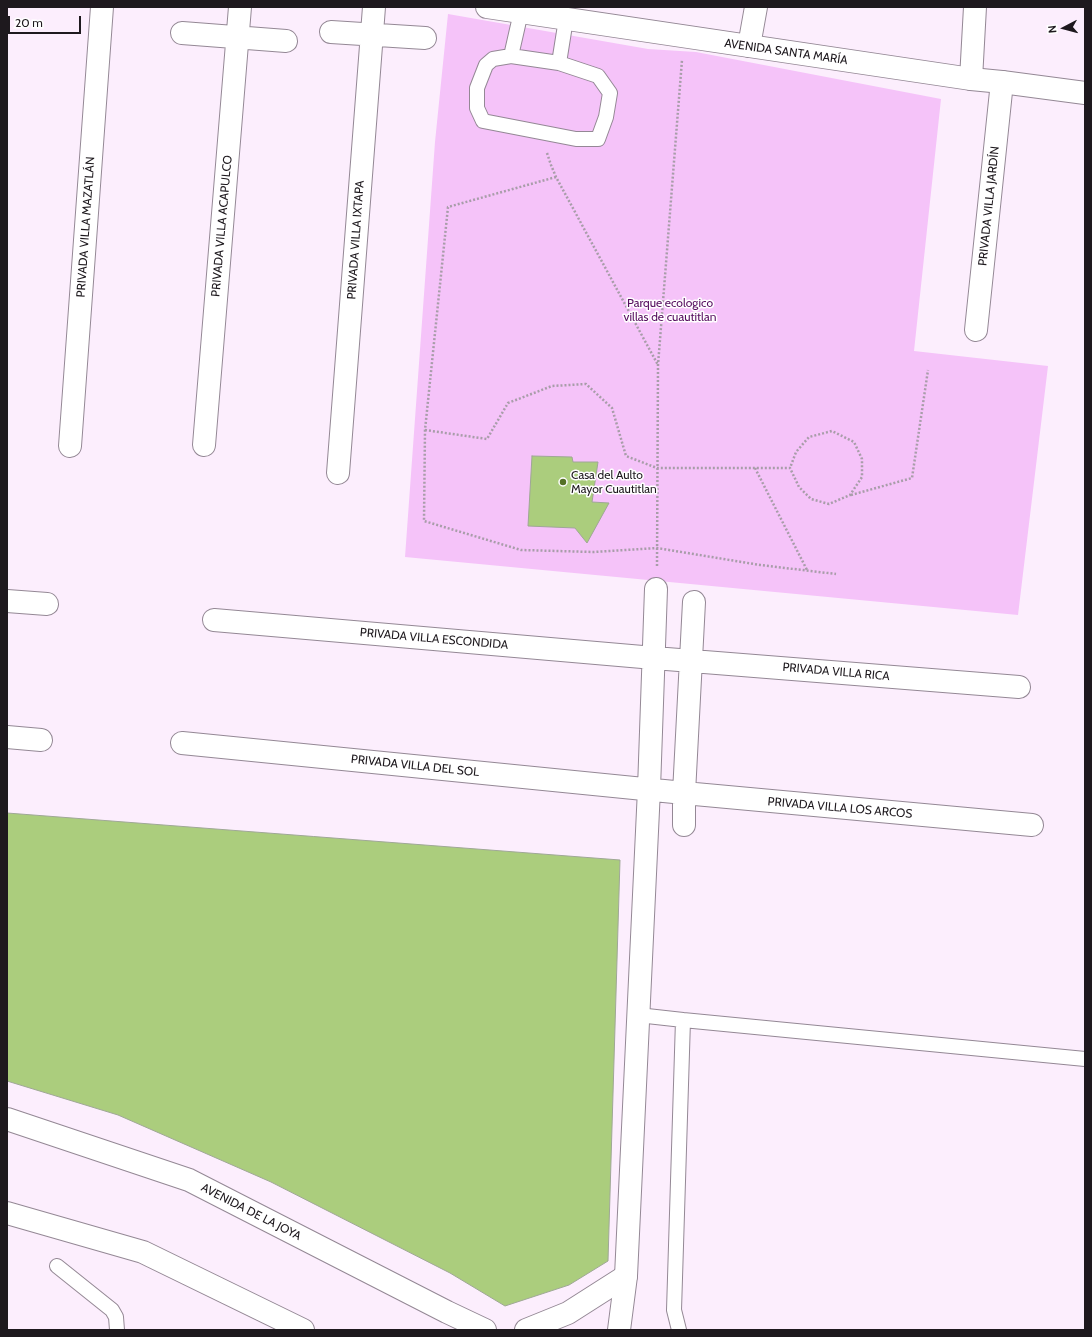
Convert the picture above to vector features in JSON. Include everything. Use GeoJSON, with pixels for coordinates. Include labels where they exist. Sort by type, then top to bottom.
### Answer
{"type":"FeatureCollection","features":[{"type":"Feature","properties":{"kind":"street","name":"PRIVADA VILLA MAZATLÁN"},"geometry":{"type":"LineString","coordinates":[[70,446],[102,7]]}},
{"type":"Feature","properties":{"kind":"street","name":"PRIVADA VILLA ACAPULCO"},"geometry":{"type":"LineString","coordinates":[[204,446],[240,7]]}},
{"type":"Feature","properties":{"kind":"street","name":"PRIVADA VILLA IXTAPA"},"geometry":{"type":"LineString","coordinates":[[338,473],[374,7]]}},
{"type":"Feature","properties":{"kind":"street","name":"AVENIDA SANTA MARÍA"},"geometry":{"type":"LineString","coordinates":[[487,7],[971,79],[1085,93]]}},
{"type":"Feature","properties":{"kind":"street"},"geometry":{"type":"LineString","coordinates":[[749,46],[756,7]]}},
{"type":"Feature","properties":{"kind":"street"},"geometry":{"type":"LineString","coordinates":[[971,79],[975,7]]}},
{"type":"Feature","properties":{"kind":"street"},"geometry":{"type":"LineString","coordinates":[[331,32],[425,38]]}},
{"type":"Feature","properties":{"kind":"street"},"geometry":{"type":"LineString","coordinates":[[182,33],[286,40]]}},
{"type":"Feature","properties":{"kind":"street","name":"PRIVADA VILLA JARDÍN"},"geometry":{"type":"LineString","coordinates":[[976,330],[1002,82]]}},
{"type":"Feature","properties":{"kind":"street"},"geometry":{"type":"LineString","coordinates":[[619,1330],[626,1276],[649,789],[656,589]]}},
{"type":"Feature","properties":{"kind":"street"},"geometry":{"type":"LineString","coordinates":[[7,601],[47,604]]}},
{"type":"Feature","properties":{"kind":"street"},"geometry":{"type":"LineString","coordinates":[[684,824],[684,793],[694,602]]}},
{"type":"Feature","properties":{"kind":"street","name":"PRIVADA VILLA ESCONDIDA"},"geometry":{"type":"LineString","coordinates":[[214,620],[654,658]]}},
{"type":"Feature","properties":{"kind":"street","name":"PRIVADA VILLA RICA"},"geometry":{"type":"LineString","coordinates":[[654,658],[1019,687]]}},
{"type":"Feature","properties":{"kind":"street"},"geometry":{"type":"LineString","coordinates":[[7,737],[42,740]]}},
{"type":"Feature","properties":{"kind":"street","name":"PRIVADA VILLA DEL SOL"},"geometry":{"type":"LineString","coordinates":[[182,744],[649,789]]}},
{"type":"Feature","properties":{"kind":"street","name":"PRIVADA VILLA LOS ARCOS"},"geometry":{"type":"LineString","coordinates":[[649,789],[1032,825]]}},
{"type":"Feature","properties":{"kind":"street","name":"AVENIDA DE LA JOYA"},"geometry":{"type":"LineString","coordinates":[[7,1119],[189,1180],[433,1305],[485,1330]]}},
{"type":"Feature","properties":{"kind":"street"},"geometry":{"type":"LineString","coordinates":[[7,1213],[143,1252],[282,1325],[303,1330]]}},
{"type":"Feature","properties":{"kind":"street"},"geometry":{"type":"LineString","coordinates":[[526,1330],[568,1313],[626,1276]]}},
{"type":"Feature","properties":{"kind":"lane"},"geometry":{"type":"LineString","coordinates":[[511,56],[521,12]]}},
{"type":"Feature","properties":{"kind":"lane"},"geometry":{"type":"LineString","coordinates":[[559,63],[566,19]]}},
{"type":"Feature","properties":{"kind":"lane"},"geometry":{"type":"LineString","coordinates":[[511,56],[559,63],[598,76],[610,93],[606,117],[598,139],[576,139],[483,120],[477,108],[477,88],[486,65],[493,59],[511,56]]}},
{"type":"Feature","properties":{"kind":"lane"},"geometry":{"type":"LineString","coordinates":[[638,1015],[1085,1059]]}},
{"type":"Feature","properties":{"kind":"lane"},"geometry":{"type":"LineString","coordinates":[[679,1330],[674,1310],[683,1020]]}},
{"type":"Feature","properties":{"kind":"lane"},"geometry":{"type":"LineString","coordinates":[[57,1266],[112,1310],[116,1317],[117,1330]]}},
{"type":"Feature","properties":{"kind":"path"},"geometry":{"type":"LineString","coordinates":[[656,589],[658,365],[684,36]]}},
{"type":"Feature","properties":{"kind":"path"},"geometry":{"type":"LineString","coordinates":[[541,132],[556,177],[658,365]]}},
{"type":"Feature","properties":{"kind":"path"},"geometry":{"type":"LineString","coordinates":[[556,177],[448,207],[425,430],[424,521],[521,550],[592,552],[657,548],[760,565],[836,574]]}},
{"type":"Feature","properties":{"kind":"path"},"geometry":{"type":"LineString","coordinates":[[850,495],[862,477],[862,459],[854,442],[832,431],[809,437],[796,452],[790,468],[799,487],[811,499],[829,504],[850,495],[912,478],[928,370]]}},
{"type":"Feature","properties":{"kind":"path"},"geometry":{"type":"LineString","coordinates":[[425,430],[487,439],[508,403],[552,386],[586,384],[612,408],[626,456],[657,468],[790,468]]}},
{"type":"Feature","properties":{"kind":"path"},"geometry":{"type":"LineString","coordinates":[[755,468],[808,570]]}},
{"type":"Feature","properties":{"kind":"green space","name":"Parque ecologico villas de cuautitlan"},"geometry":{"type":"Polygon","coordinates":[[[448,14],[648,49],[696,52],[941,99],[914,351],[1048,366],[1018,615],[405,557],[435,142],[448,14]]]}},
{"type":"Feature","properties":{"kind":"building","name":"Casa del Aulto Mayor Cuautitlan"},"geometry":{"type":"Polygon","coordinates":[[[532,456],[572,457],[573,462],[598,462],[592,502],[609,503],[587,543],[575,528],[528,526],[532,456]]]}},
{"type":"Feature","properties":{"kind":"building"},"geometry":{"type":"Polygon","coordinates":[[[7,813],[620,860],[608,1261],[569,1285],[505,1306],[450,1273],[271,1182],[118,1115],[7,1081],[7,813]]]}},
{"type":"Feature","properties":{"kind":"place","name":"Casa del Aulto Mayor Cuautitlan"},"geometry":{"type":"Point","coordinates":[563,482]}}]}
